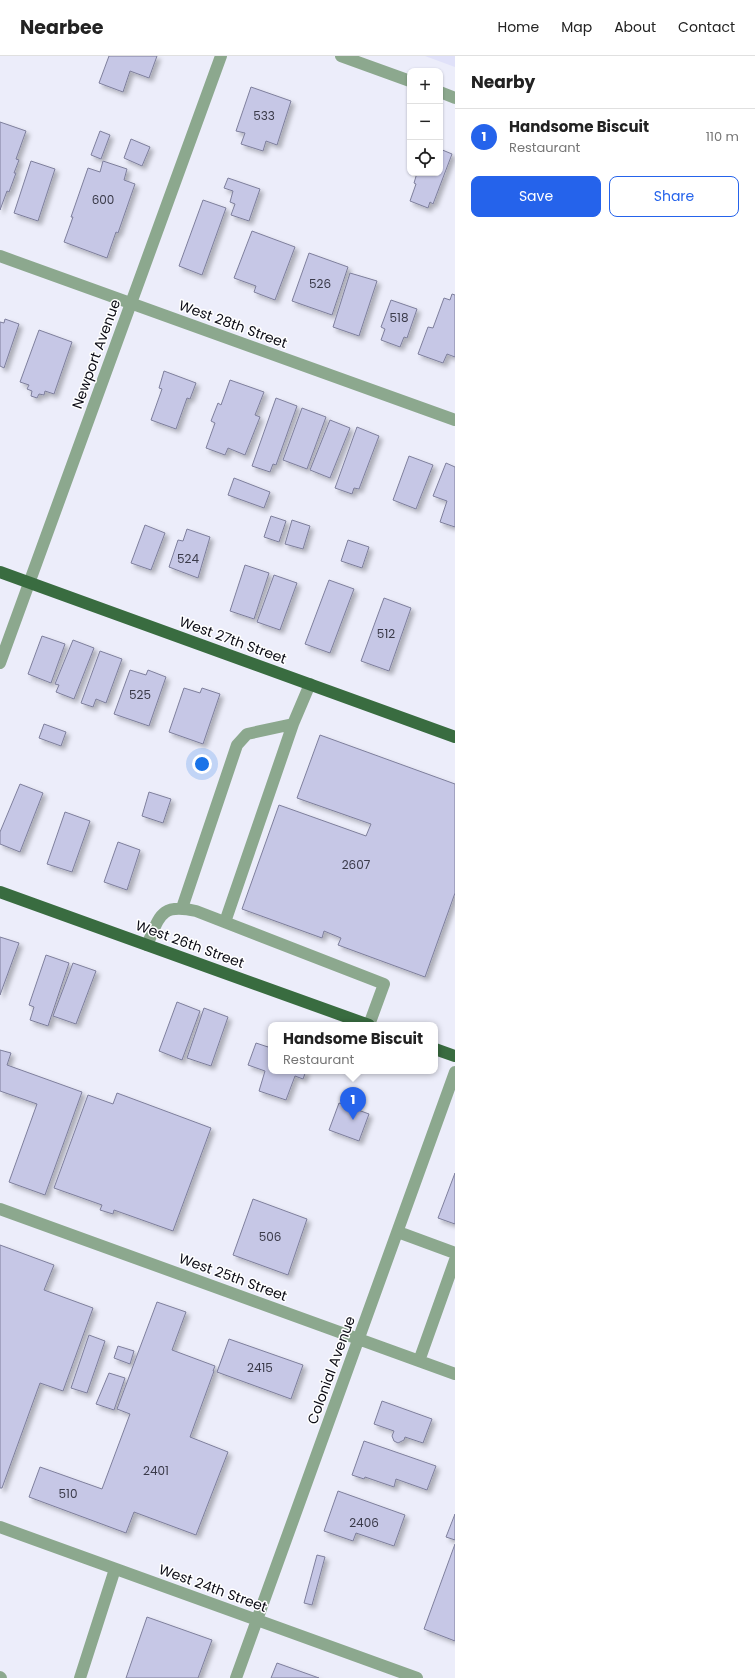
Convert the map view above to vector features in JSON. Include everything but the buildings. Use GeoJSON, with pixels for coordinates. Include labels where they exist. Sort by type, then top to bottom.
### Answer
{"type":"FeatureCollection","features":[{"type":"Feature","properties":{"kind":"main road","name":"West 27th Street"},"geometry":{"type":"LineString","coordinates":[[0,572],[455,737]]}},
{"type":"Feature","properties":{"kind":"main road","name":"West 26th Street"},"geometry":{"type":"LineString","coordinates":[[0,892],[361,1022]]}},
{"type":"Feature","properties":{"kind":"main road"},"geometry":{"type":"LineString","coordinates":[[438,1050],[455,1056]]}},
{"type":"Feature","properties":{"kind":"street","name":"Newport Avenue"},"geometry":{"type":"LineString","coordinates":[[0,663],[221,56]]}},
{"type":"Feature","properties":{"kind":"street"},"geometry":{"type":"LineString","coordinates":[[340,56],[407,80]]}},
{"type":"Feature","properties":{"kind":"street"},"geometry":{"type":"LineString","coordinates":[[443,93],[455,98]]}},
{"type":"Feature","properties":{"kind":"street","name":"West 28th Street"},"geometry":{"type":"LineString","coordinates":[[0,256],[455,420]]}},
{"type":"Feature","properties":{"kind":"street"},"geometry":{"type":"LineString","coordinates":[[225,922],[293,724],[310,684]]}},
{"type":"Feature","properties":{"kind":"street"},"geometry":{"type":"LineString","coordinates":[[182,908],[237,745],[247,734],[293,724]]}},
{"type":"Feature","properties":{"kind":"street"},"geometry":{"type":"LineString","coordinates":[[147,945],[159,918],[163,913],[171,909],[182,908],[225,922],[384,984],[370,1022]]}},
{"type":"Feature","properties":{"kind":"street","name":"Colonial Avenue"},"geometry":{"type":"LineString","coordinates":[[236,1678],[455,1072]]}},
{"type":"Feature","properties":{"kind":"street","name":"West 25th Street"},"geometry":{"type":"LineString","coordinates":[[0,1209],[455,1374]]}},
{"type":"Feature","properties":{"kind":"street"},"geometry":{"type":"LineString","coordinates":[[398,1232],[455,1253]]}},
{"type":"Feature","properties":{"kind":"street"},"geometry":{"type":"LineString","coordinates":[[419,1361],[455,1260]]}},
{"type":"Feature","properties":{"kind":"street","name":"West 24th Street"},"geometry":{"type":"LineString","coordinates":[[0,1527],[417,1678]]}},
{"type":"Feature","properties":{"kind":"street"},"geometry":{"type":"LineString","coordinates":[[80,1678],[115,1569]]}},
{"type":"Feature","properties":{"kind":"shaded area"},"geometry":{"type":"Polygon","coordinates":[[[425,56],[455,56],[455,67],[425,56]]]}},
{"type":"Feature","properties":{"kind":"place","name":"Handsome Biscuit"},"geometry":{"type":"Point","coordinates":[353,1120]}}]}
